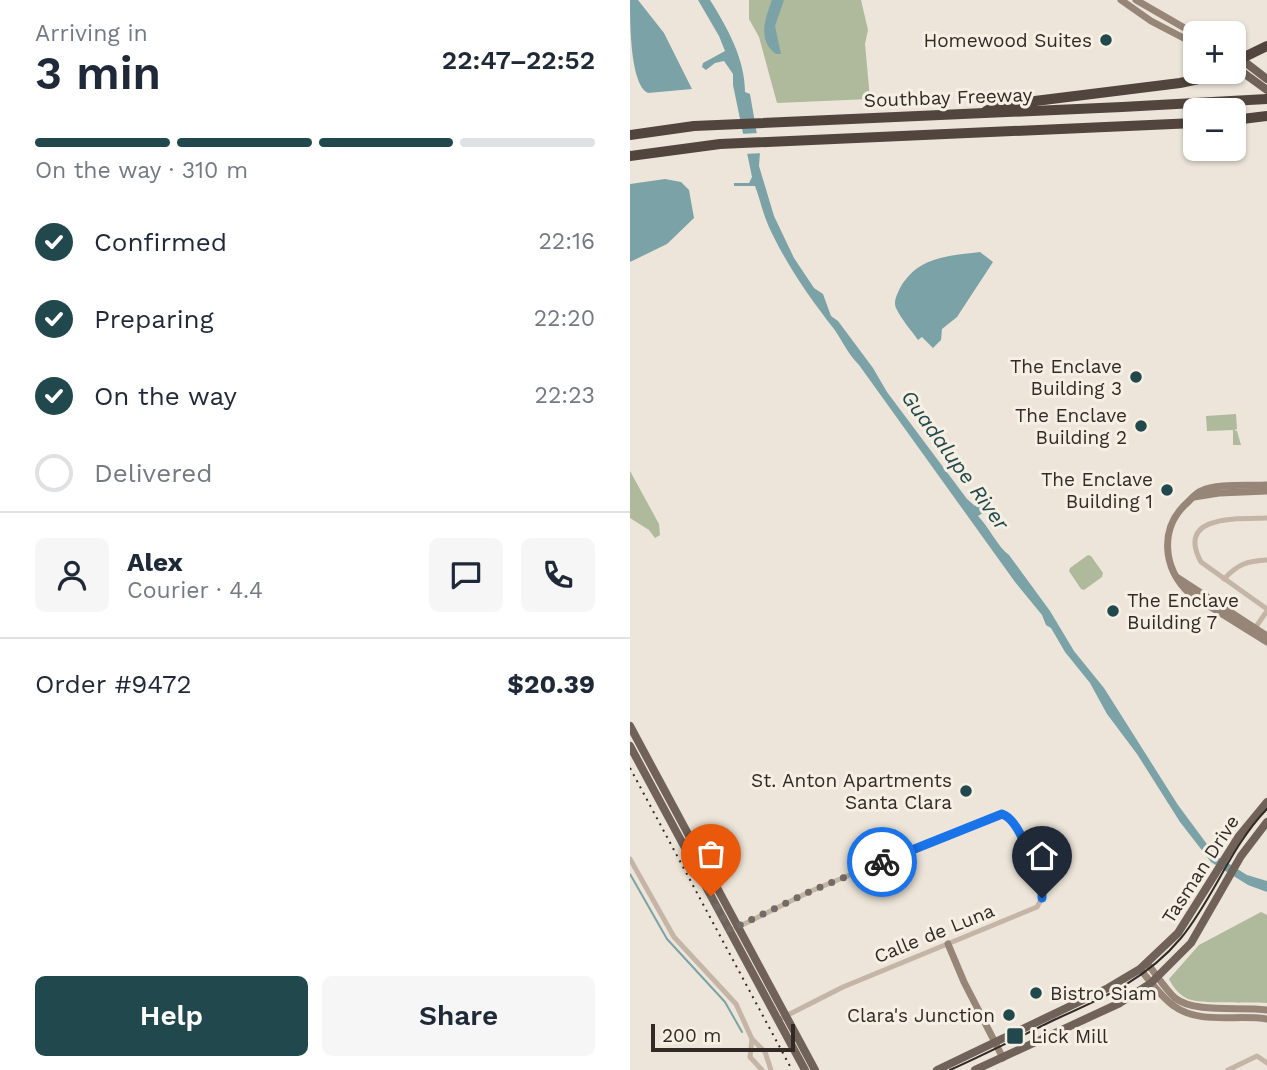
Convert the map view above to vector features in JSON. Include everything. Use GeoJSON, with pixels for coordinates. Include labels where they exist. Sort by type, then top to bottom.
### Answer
{"type":"FeatureCollection","features":[{"type":"Feature","properties":{"kind":"highway"},"geometry":{"type":"LineString","coordinates":[[1246,55],[1267,46]]}},
{"type":"Feature","properties":{"kind":"highway"},"geometry":{"type":"LineString","coordinates":[[982,113],[995,106],[1183,82]]}},
{"type":"Feature","properties":{"kind":"highway","name":"Southbay Freeway"},"geometry":{"type":"LineString","coordinates":[[630,135],[716,124],[1267,99]]}},
{"type":"Feature","properties":{"kind":"highway"},"geometry":{"type":"LineString","coordinates":[[1246,120],[1267,116]]}},
{"type":"Feature","properties":{"kind":"highway"},"geometry":{"type":"LineString","coordinates":[[1246,122],[1267,122]]}},
{"type":"Feature","properties":{"kind":"highway","name":"Southbay Freeway"},"geometry":{"type":"LineString","coordinates":[[630,156],[720,144],[1183,124]]}},
{"type":"Feature","properties":{"kind":"main road"},"geometry":{"type":"LineString","coordinates":[[1246,66],[1264,77]]}},
{"type":"Feature","properties":{"kind":"main road"},"geometry":{"type":"LineString","coordinates":[[1246,72],[1267,90]]}},
{"type":"Feature","properties":{"kind":"main road"},"geometry":{"type":"LineString","coordinates":[[630,726],[782,1018],[805,1070]]}},
{"type":"Feature","properties":{"kind":"main road"},"geometry":{"type":"LineString","coordinates":[[630,746],[734,928]]}},
{"type":"Feature","properties":{"kind":"main road","name":"Tasman Drive"},"geometry":{"type":"LineString","coordinates":[[937,1070],[1108,988],[1143,966],[1178,933],[1246,825],[1267,802]]}},
{"type":"Feature","properties":{"kind":"main road","name":"Tasman Drive"},"geometry":{"type":"LineString","coordinates":[[975,1070],[1127,999],[1154,980],[1191,943],[1241,856],[1267,822]]}},
{"type":"Feature","properties":{"kind":"main road"},"geometry":{"type":"LineString","coordinates":[[782,1018],[815,1070]]}},
{"type":"Feature","properties":{"kind":"street"},"geometry":{"type":"LineString","coordinates":[[1121,0],[1151,21],[1183,38]]}},
{"type":"Feature","properties":{"kind":"street"},"geometry":{"type":"LineString","coordinates":[[1136,0],[1183,27]]}},
{"type":"Feature","properties":{"kind":"street"},"geometry":{"type":"LineString","coordinates":[[1267,485],[1210,488],[1200,492],[1176,515],[1169,529],[1167,542],[1169,560],[1177,577],[1267,642]]}},
{"type":"Feature","properties":{"kind":"street"},"geometry":{"type":"LineString","coordinates":[[1194,497],[1267,491]]}},
{"type":"Feature","properties":{"kind":"street"},"geometry":{"type":"LineString","coordinates":[[1254,631],[1267,610],[1201,562],[1196,553],[1196,538],[1201,528],[1217,520],[1267,518]]}},
{"type":"Feature","properties":{"kind":"street"},"geometry":{"type":"LineString","coordinates":[[1224,579],[1236,566],[1244,562],[1267,560]]}},
{"type":"Feature","properties":{"kind":"street"},"geometry":{"type":"LineString","coordinates":[[1254,631],[1267,636]]}},
{"type":"Feature","properties":{"kind":"street","name":"Calle de Luna"},"geometry":{"type":"LineString","coordinates":[[734,928],[811,891],[995,815],[1008,816],[1017,827],[1042,888],[1042,898],[1032,910],[843,987],[782,1018]]}},
{"type":"Feature","properties":{"kind":"street"},"geometry":{"type":"LineString","coordinates":[[630,859],[671,933],[733,1000],[752,1040],[764,1050],[771,1070]]}},
{"type":"Feature","properties":{"kind":"street"},"geometry":{"type":"LineString","coordinates":[[948,944],[964,982],[1003,1058]]}},
{"type":"Feature","properties":{"kind":"street"},"geometry":{"type":"LineString","coordinates":[[1143,966],[1172,1005],[1185,1013],[1205,1017],[1252,1016],[1267,1019]]}},
{"type":"Feature","properties":{"kind":"street"},"geometry":{"type":"LineString","coordinates":[[1154,980],[1183,1003],[1267,1010]]}},
{"type":"Feature","properties":{"kind":"street"},"geometry":{"type":"LineString","coordinates":[[752,1040],[750,1057],[762,1070]]}},
{"type":"Feature","properties":{"kind":"street"},"geometry":{"type":"LineString","coordinates":[[752,1049],[760,1047]]}},
{"type":"Feature","properties":{"kind":"street"},"geometry":{"type":"LineString","coordinates":[[1228,1070],[1257,1056],[1267,1063]]}},
{"type":"Feature","properties":{"kind":"street"},"geometry":{"type":"LineString","coordinates":[[756,1063],[766,1057]]}},
{"type":"Feature","properties":{"kind":"green space"},"geometry":{"type":"Polygon","coordinates":[[[749,0],[861,0],[868,30],[865,44],[870,99],[777,103],[759,37],[749,19],[749,0]]]}},
{"type":"Feature","properties":{"kind":"green space"},"geometry":{"type":"Polygon","coordinates":[[[1236,414],[1237,429],[1234,430],[1237,431],[1241,445],[1233,445],[1233,430],[1207,431],[1206,416],[1236,414]]]}},
{"type":"Feature","properties":{"kind":"green space"},"geometry":{"type":"Polygon","coordinates":[[[630,471],[659,524],[660,535],[655,538],[649,530],[630,518],[630,471]]]}},
{"type":"Feature","properties":{"kind":"green space"},"geometry":{"type":"Polygon","coordinates":[[[1088,555],[1103,573],[1102,577],[1084,590],[1069,571],[1088,555]]]}},
{"type":"Feature","properties":{"kind":"green space"},"geometry":{"type":"Polygon","coordinates":[[[1261,912],[1267,915],[1267,1003],[1194,1001],[1177,990],[1169,979],[1199,945],[1261,912]]]}},
{"type":"Feature","properties":{"kind":"water"},"geometry":{"type":"Polygon","coordinates":[[[630,0],[638,0],[664,33],[692,89],[648,93],[642,88],[632,52],[630,0]]]}},
{"type":"Feature","properties":{"kind":"water"},"geometry":{"type":"Polygon","coordinates":[[[698,0],[710,0],[729,32],[738,56],[745,92],[750,94],[760,152],[759,166],[774,216],[794,258],[814,288],[823,294],[831,316],[838,321],[873,368],[887,392],[967,499],[975,506],[985,497],[987,505],[997,511],[995,514],[983,513],[978,516],[1050,611],[1074,651],[1104,688],[1178,805],[1215,855],[1247,875],[1267,881],[1267,892],[1248,885],[1211,862],[1180,822],[1137,754],[1107,714],[1090,683],[798,280],[769,227],[755,186],[734,186],[734,183],[749,183],[752,177],[733,74],[724,61],[715,63],[706,70],[702,67],[703,63],[725,51],[698,0]]]}},
{"type":"Feature","properties":{"kind":"water"},"geometry":{"type":"Polygon","coordinates":[[[772,0],[784,0],[775,26],[781,54],[776,54],[770,48],[765,36],[765,22],[772,0]]]}},
{"type":"Feature","properties":{"kind":"water"},"geometry":{"type":"Polygon","coordinates":[[[665,179],[681,182],[689,190],[694,218],[667,244],[630,262],[630,184],[665,179]]]}},
{"type":"Feature","properties":{"kind":"water"},"geometry":{"type":"Polygon","coordinates":[[[980,252],[993,262],[957,317],[942,329],[941,340],[933,348],[922,337],[918,340],[895,305],[900,288],[907,277],[916,269],[935,260],[980,252]]]}},
{"type":"Feature","properties":{"kind":"pier"},"geometry":{"type":"Polygon","coordinates":[[[759,133],[764,153],[743,154],[740,134],[759,133]]]}},
{"type":"Feature","properties":{"kind":"waterway"},"geometry":{"type":"LineString","coordinates":[[630,874],[667,939],[725,1002],[742,1032]]}},
{"type":"Feature","properties":{"kind":"tram line"},"geometry":{"type":"LineString","coordinates":[[950,1070],[1107,995],[1154,965],[1193,923],[1232,856],[1267,809]]}},
{"type":"Feature","properties":{"kind":"railway"},"geometry":{"type":"LineString","coordinates":[[630,768],[792,1070]]}},
{"type":"Feature","properties":{"kind":"way so far"},"geometry":{"type":"LineString","coordinates":[[711,896],[730,930],[811,891],[882,862]]}},
{"type":"Feature","properties":{"kind":"place","name":"Homewood Suites"},"geometry":{"type":"Point","coordinates":[1106,40]}},
{"type":"Feature","properties":{"kind":"place","name":"The Enclave Building 3"},"geometry":{"type":"Point","coordinates":[1136,377]}},
{"type":"Feature","properties":{"kind":"place","name":"The Enclave Building 2"},"geometry":{"type":"Point","coordinates":[1141,426]}},
{"type":"Feature","properties":{"kind":"place","name":"The Enclave Building 1"},"geometry":{"type":"Point","coordinates":[1167,490]}},
{"type":"Feature","properties":{"kind":"place","name":"The Enclave Building 7"},"geometry":{"type":"Point","coordinates":[1113,611]}},
{"type":"Feature","properties":{"kind":"place","name":"St. Anton Apartments Santa Clara"},"geometry":{"type":"Point","coordinates":[966,791]}},
{"type":"Feature","properties":{"kind":"place","name":"Bistro Siam"},"geometry":{"type":"Point","coordinates":[1036,993]}},
{"type":"Feature","properties":{"kind":"place","name":"Clara's Junction"},"geometry":{"type":"Point","coordinates":[1009,1015]}},
{"type":"Feature","properties":{"kind":"place","name":"Lick Mill"},"geometry":{"type":"Point","coordinates":[1015,1036]}},
{"type":"Feature","properties":{"kind":"route"},"geometry":{"type":"LineString","coordinates":[[882,862],[1002,814],[1008,816],[1017,827],[1042,888],[1042,898]]}},
{"type":"Feature","properties":{"kind":"water label","name":"Guadalupe River"},"geometry":{"type":"Point","coordinates":[955,460]}}]}
